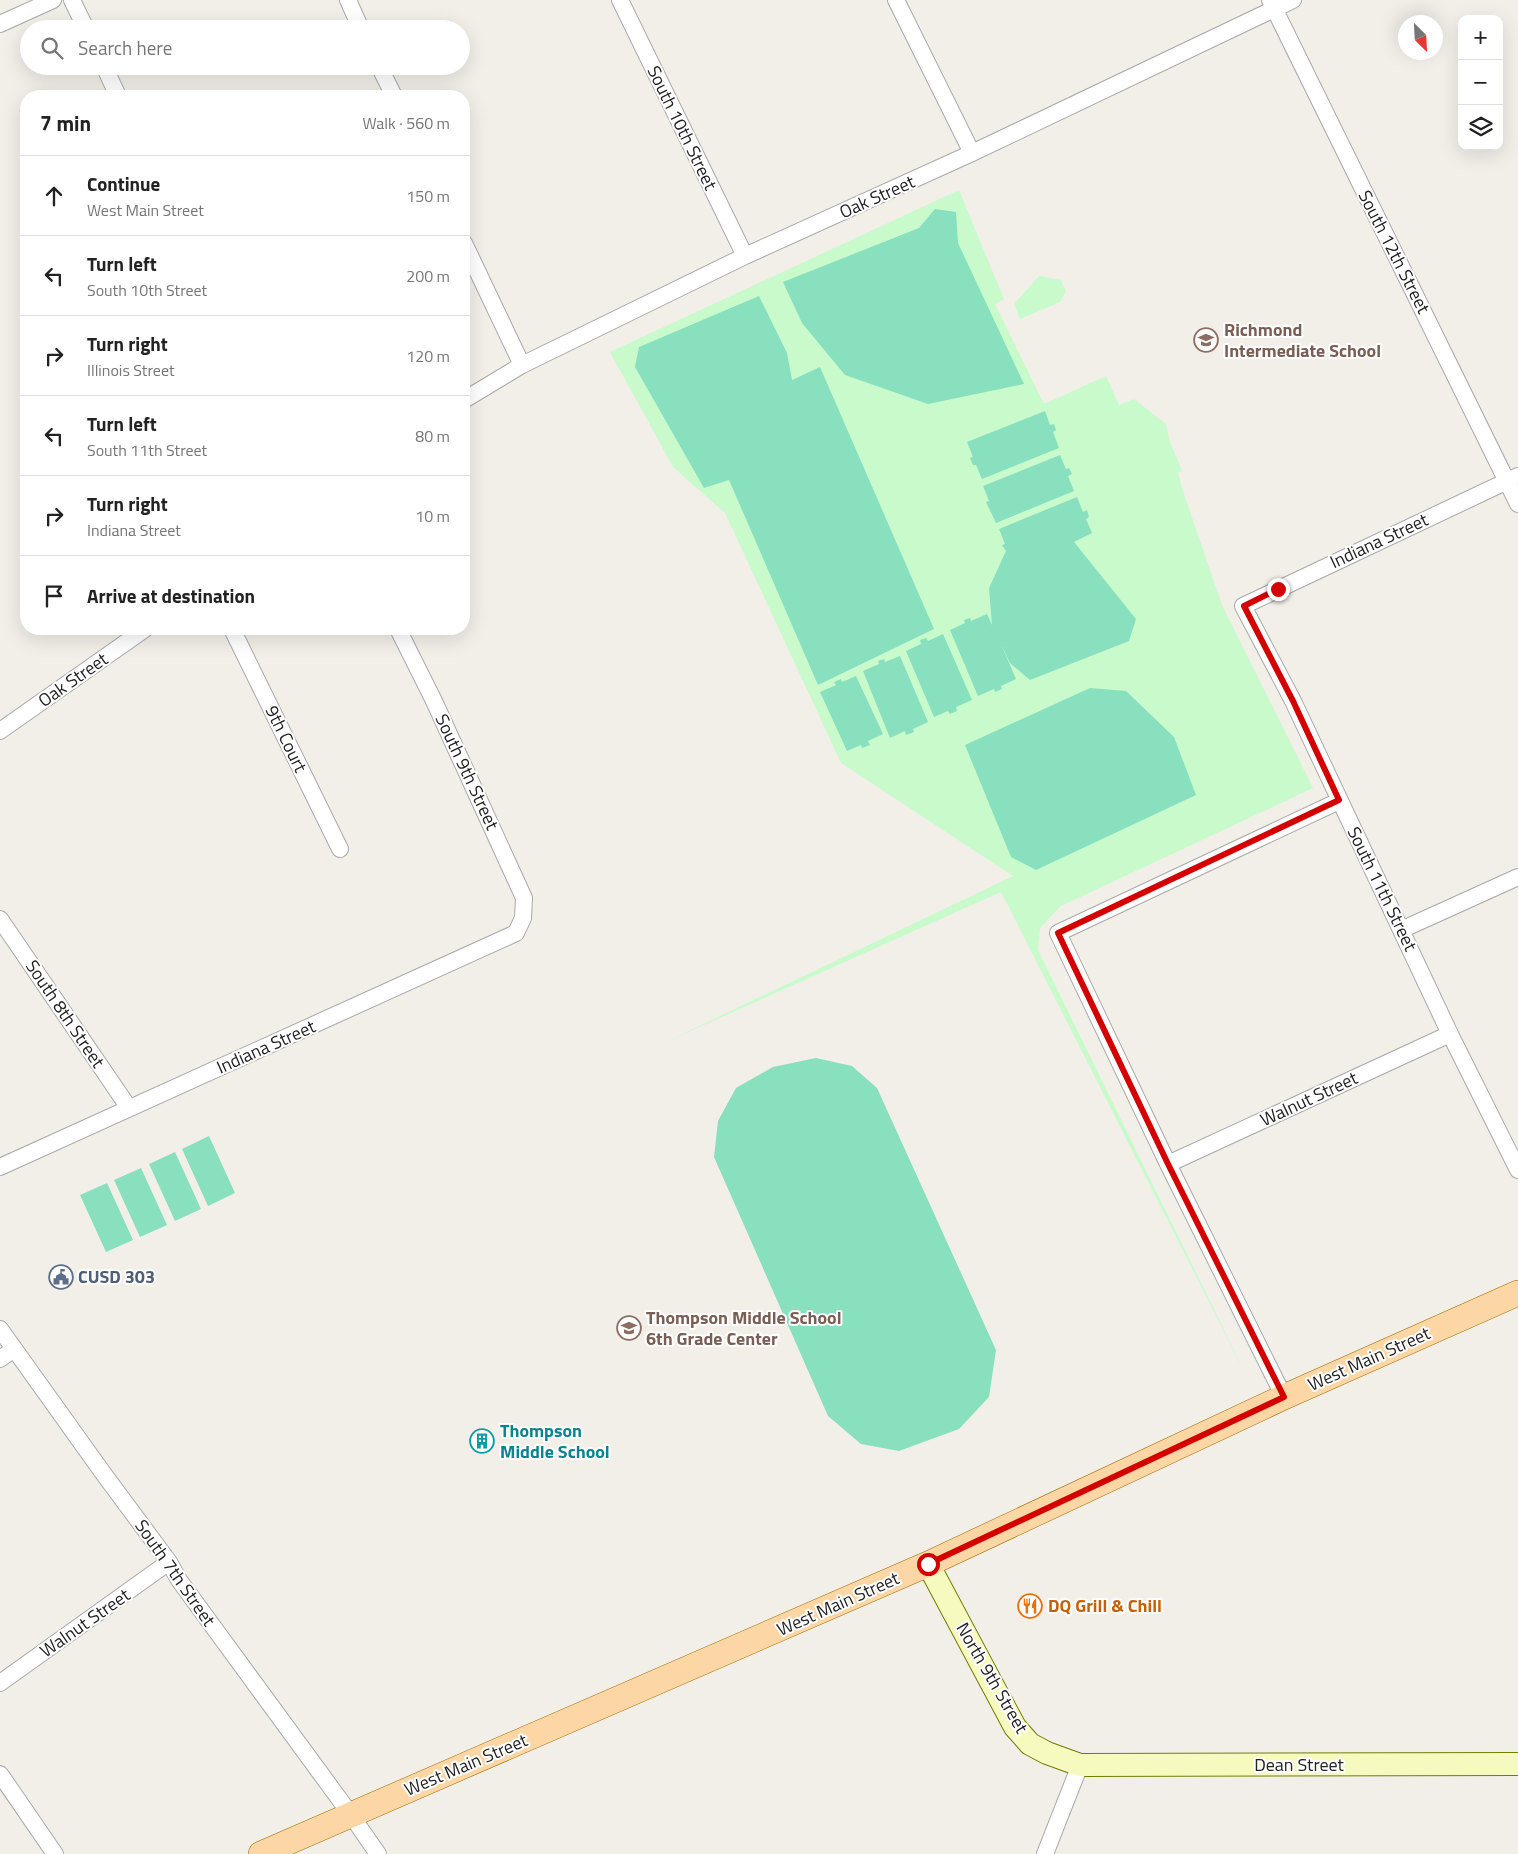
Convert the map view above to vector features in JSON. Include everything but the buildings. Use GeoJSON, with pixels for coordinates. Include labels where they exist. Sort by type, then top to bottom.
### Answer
{"type":"FeatureCollection","features":[{"type":"Feature","properties":{"kind":"main road","name":"West Main Street"},"geometry":{"type":"LineString","coordinates":[[261,1854],[928,1564],[1284,1397],[1518,1293]]}},
{"type":"Feature","properties":{"kind":"street"},"geometry":{"type":"LineString","coordinates":[[0,24],[53,0]]}},
{"type":"Feature","properties":{"kind":"street"},"geometry":{"type":"LineString","coordinates":[[72,0],[82,20]]}},
{"type":"Feature","properties":{"kind":"street"},"geometry":{"type":"LineString","coordinates":[[348,0],[357,20]]}},
{"type":"Feature","properties":{"kind":"street","name":"South 10th Street"},"geometry":{"type":"LineString","coordinates":[[620,0],[745,256]]}},
{"type":"Feature","properties":{"kind":"street"},"geometry":{"type":"LineString","coordinates":[[896,0],[972,153]]}},
{"type":"Feature","properties":{"kind":"street","name":"Oak Street"},"geometry":{"type":"LineString","coordinates":[[470,396],[522,365],[745,256],[972,153],[1272,5],[1294,0]]}},
{"type":"Feature","properties":{"kind":"street","name":"South 12th Street"},"geometry":{"type":"LineString","coordinates":[[1272,5],[1512,478],[1518,504]]}},
{"type":"Feature","properties":{"kind":"street"},"geometry":{"type":"LineString","coordinates":[[108,75],[115,90]]}},
{"type":"Feature","properties":{"kind":"street"},"geometry":{"type":"LineString","coordinates":[[384,75],[391,90]]}},
{"type":"Feature","properties":{"kind":"street"},"geometry":{"type":"LineString","coordinates":[[470,256],[522,365]]}},
{"type":"Feature","properties":{"kind":"street","name":"Indiana Street"},"geometry":{"type":"LineString","coordinates":[[1245,609],[1244,606],[1252,602],[1512,478]]}},
{"type":"Feature","properties":{"kind":"street","name":"South 11th Street"},"geometry":{"type":"LineString","coordinates":[[1245,609],[1293,701],[1450,1034],[1518,1170]]}},
{"type":"Feature","properties":{"kind":"street","name":"Oak Street"},"geometry":{"type":"LineString","coordinates":[[0,731],[136,635]]}},
{"type":"Feature","properties":{"kind":"street","name":"9th Court"},"geometry":{"type":"LineString","coordinates":[[235,635],[340,849]]}},
{"type":"Feature","properties":{"kind":"street","name":"South 9th Street"},"geometry":{"type":"LineString","coordinates":[[401,635],[434,701],[524,898],[523,918]]}},
{"type":"Feature","properties":{"kind":"street"},"geometry":{"type":"LineString","coordinates":[[1284,1397],[1168,1164],[1058,933],[1339,800]]}},
{"type":"Feature","properties":{"kind":"street"},"geometry":{"type":"LineString","coordinates":[[1401,930],[1518,877]]}},
{"type":"Feature","properties":{"kind":"street","name":"Indiana Street"},"geometry":{"type":"LineString","coordinates":[[0,1167],[516,933],[523,918]]}},
{"type":"Feature","properties":{"kind":"street","name":"South 8th Street"},"geometry":{"type":"LineString","coordinates":[[0,919],[129,1108]]}},
{"type":"Feature","properties":{"kind":"street","name":"Walnut Street"},"geometry":{"type":"LineString","coordinates":[[1168,1164],[1450,1034]]}},
{"type":"Feature","properties":{"kind":"street","name":"South 7th Street"},"geometry":{"type":"LineString","coordinates":[[0,1329],[103,1474],[169,1562],[179,1580],[352,1815],[378,1854]]}},
{"type":"Feature","properties":{"kind":"street"},"geometry":{"type":"LineString","coordinates":[[0,1359],[14,1349]]}},
{"type":"Feature","properties":{"kind":"street","name":"Walnut Street"},"geometry":{"type":"LineString","coordinates":[[0,1683],[169,1562]]}},
{"type":"Feature","properties":{"kind":"street","name":"North 9th Street"},"geometry":{"type":"LineString","coordinates":[[928,1564],[1015,1727],[1030,1744],[1047,1753],[1080,1765]]}},
{"type":"Feature","properties":{"kind":"street","name":"Dean Street"},"geometry":{"type":"LineString","coordinates":[[1080,1765],[1518,1764]]}},
{"type":"Feature","properties":{"kind":"street"},"geometry":{"type":"LineString","coordinates":[[1045,1854],[1080,1765]]}},
{"type":"Feature","properties":{"kind":"street"},"geometry":{"type":"LineString","coordinates":[[0,1774],[56,1854]]}},
{"type":"Feature","properties":{"kind":"green space"},"geometry":{"type":"Polygon","coordinates":[[[959,190],[1004,299],[995,304],[1044,404],[1106,376],[1119,405],[1134,399],[1166,424],[1170,442],[1182,471],[1178,473],[1183,491],[1222,605],[1313,788],[1061,906],[1040,928],[1038,950],[1247,1377],[1001,892],[666,1042],[1013,876],[841,763],[725,513],[673,467],[610,352],[959,190]]]}},
{"type":"Feature","properties":{"kind":"green space"},"geometry":{"type":"Polygon","coordinates":[[[935,209],[956,212],[958,243],[1024,384],[928,404],[845,375],[802,323],[783,282],[919,228],[935,209]]]}},
{"type":"Feature","properties":{"kind":"green space"},"geometry":{"type":"Polygon","coordinates":[[[1039,276],[1061,280],[1066,291],[1060,302],[1020,319],[1014,304],[1039,276]]]}},
{"type":"Feature","properties":{"kind":"green space"},"geometry":{"type":"Polygon","coordinates":[[[759,296],[787,353],[792,380],[820,367],[934,629],[818,685],[729,480],[704,488],[635,367],[639,347],[759,296]]]}},
{"type":"Feature","properties":{"kind":"green space"},"geometry":{"type":"Polygon","coordinates":[[[1045,411],[1050,425],[1054,424],[1056,430],[1053,432],[1059,448],[982,479],[976,465],[973,465],[970,458],[973,457],[967,442],[1045,411]]]}},
{"type":"Feature","properties":{"kind":"green space"},"geometry":{"type":"Polygon","coordinates":[[[1060,455],[1066,469],[1069,468],[1072,474],[1068,476],[1074,491],[996,523],[986,502],[989,501],[983,486],[1060,455]]]}},
{"type":"Feature","properties":{"kind":"green space"},"geometry":{"type":"Polygon","coordinates":[[[1077,497],[1083,512],[1087,510],[1089,517],[1086,519],[1092,533],[1074,542],[1136,619],[1129,641],[1030,680],[1010,663],[1001,644],[1016,679],[1001,686],[1002,689],[995,692],[994,689],[978,696],[950,630],[965,623],[964,620],[970,618],[971,621],[987,614],[992,625],[989,588],[1006,551],[1002,545],[1005,544],[999,529],[1077,497]]]}},
{"type":"Feature","properties":{"kind":"green space"},"geometry":{"type":"Polygon","coordinates":[[[943,634],[972,700],[956,707],[957,711],[950,714],[948,711],[934,717],[906,651],[921,644],[920,640],[926,638],[928,641],[943,634]]]}},
{"type":"Feature","properties":{"kind":"green space"},"geometry":{"type":"Polygon","coordinates":[[[900,656],[928,722],[913,729],[914,732],[906,735],[905,731],[890,738],[863,671],[879,664],[878,661],[884,659],[885,662],[900,656]]]}},
{"type":"Feature","properties":{"kind":"green space"},"geometry":{"type":"Polygon","coordinates":[[[856,676],[883,734],[868,741],[870,745],[862,748],[861,745],[847,751],[820,692],[836,685],[834,682],[841,679],[842,682],[856,676]]]}},
{"type":"Feature","properties":{"kind":"green space"},"geometry":{"type":"Polygon","coordinates":[[[1090,688],[1126,691],[1174,737],[1196,795],[1036,870],[1011,857],[965,745],[1090,688]]]}},
{"type":"Feature","properties":{"kind":"green space"},"geometry":{"type":"Polygon","coordinates":[[[816,1058],[852,1066],[877,1088],[996,1350],[989,1397],[959,1429],[899,1451],[861,1444],[828,1416],[714,1157],[718,1121],[736,1088],[773,1067],[816,1058]]]}},
{"type":"Feature","properties":{"kind":"green space"},"geometry":{"type":"Polygon","coordinates":[[[209,1136],[235,1193],[208,1206],[182,1149],[209,1136]]]}},
{"type":"Feature","properties":{"kind":"green space"},"geometry":{"type":"Polygon","coordinates":[[[175,1152],[201,1209],[175,1221],[149,1164],[175,1152]]]}},
{"type":"Feature","properties":{"kind":"green space"},"geometry":{"type":"Polygon","coordinates":[[[141,1168],[167,1225],[140,1237],[114,1180],[141,1168]]]}},
{"type":"Feature","properties":{"kind":"green space"},"geometry":{"type":"Polygon","coordinates":[[[107,1183],[133,1240],[106,1252],[80,1195],[107,1183]]]}},
{"type":"Feature","properties":{"kind":"place","name":"Richmond Intermediate School"},"geometry":{"type":"Point","coordinates":[1206,340]}},
{"type":"Feature","properties":{"kind":"place","name":"CUSD 303"},"geometry":{"type":"Point","coordinates":[61,1277]}},
{"type":"Feature","properties":{"kind":"place","name":"Thompson Middle School 6th Grade Center"},"geometry":{"type":"Point","coordinates":[629,1328]}},
{"type":"Feature","properties":{"kind":"place","name":"Thompson Middle School"},"geometry":{"type":"Point","coordinates":[482,1441]}},
{"type":"Feature","properties":{"kind":"place","name":"DQ Grill & Chill"},"geometry":{"type":"Point","coordinates":[1030,1606]}},
{"type":"Feature","properties":{"kind":"route"},"geometry":{"type":"LineString","coordinates":[[928,1564],[1284,1397],[1168,1164],[1058,933],[1339,800],[1293,701],[1244,606],[1278,589]]}}]}
